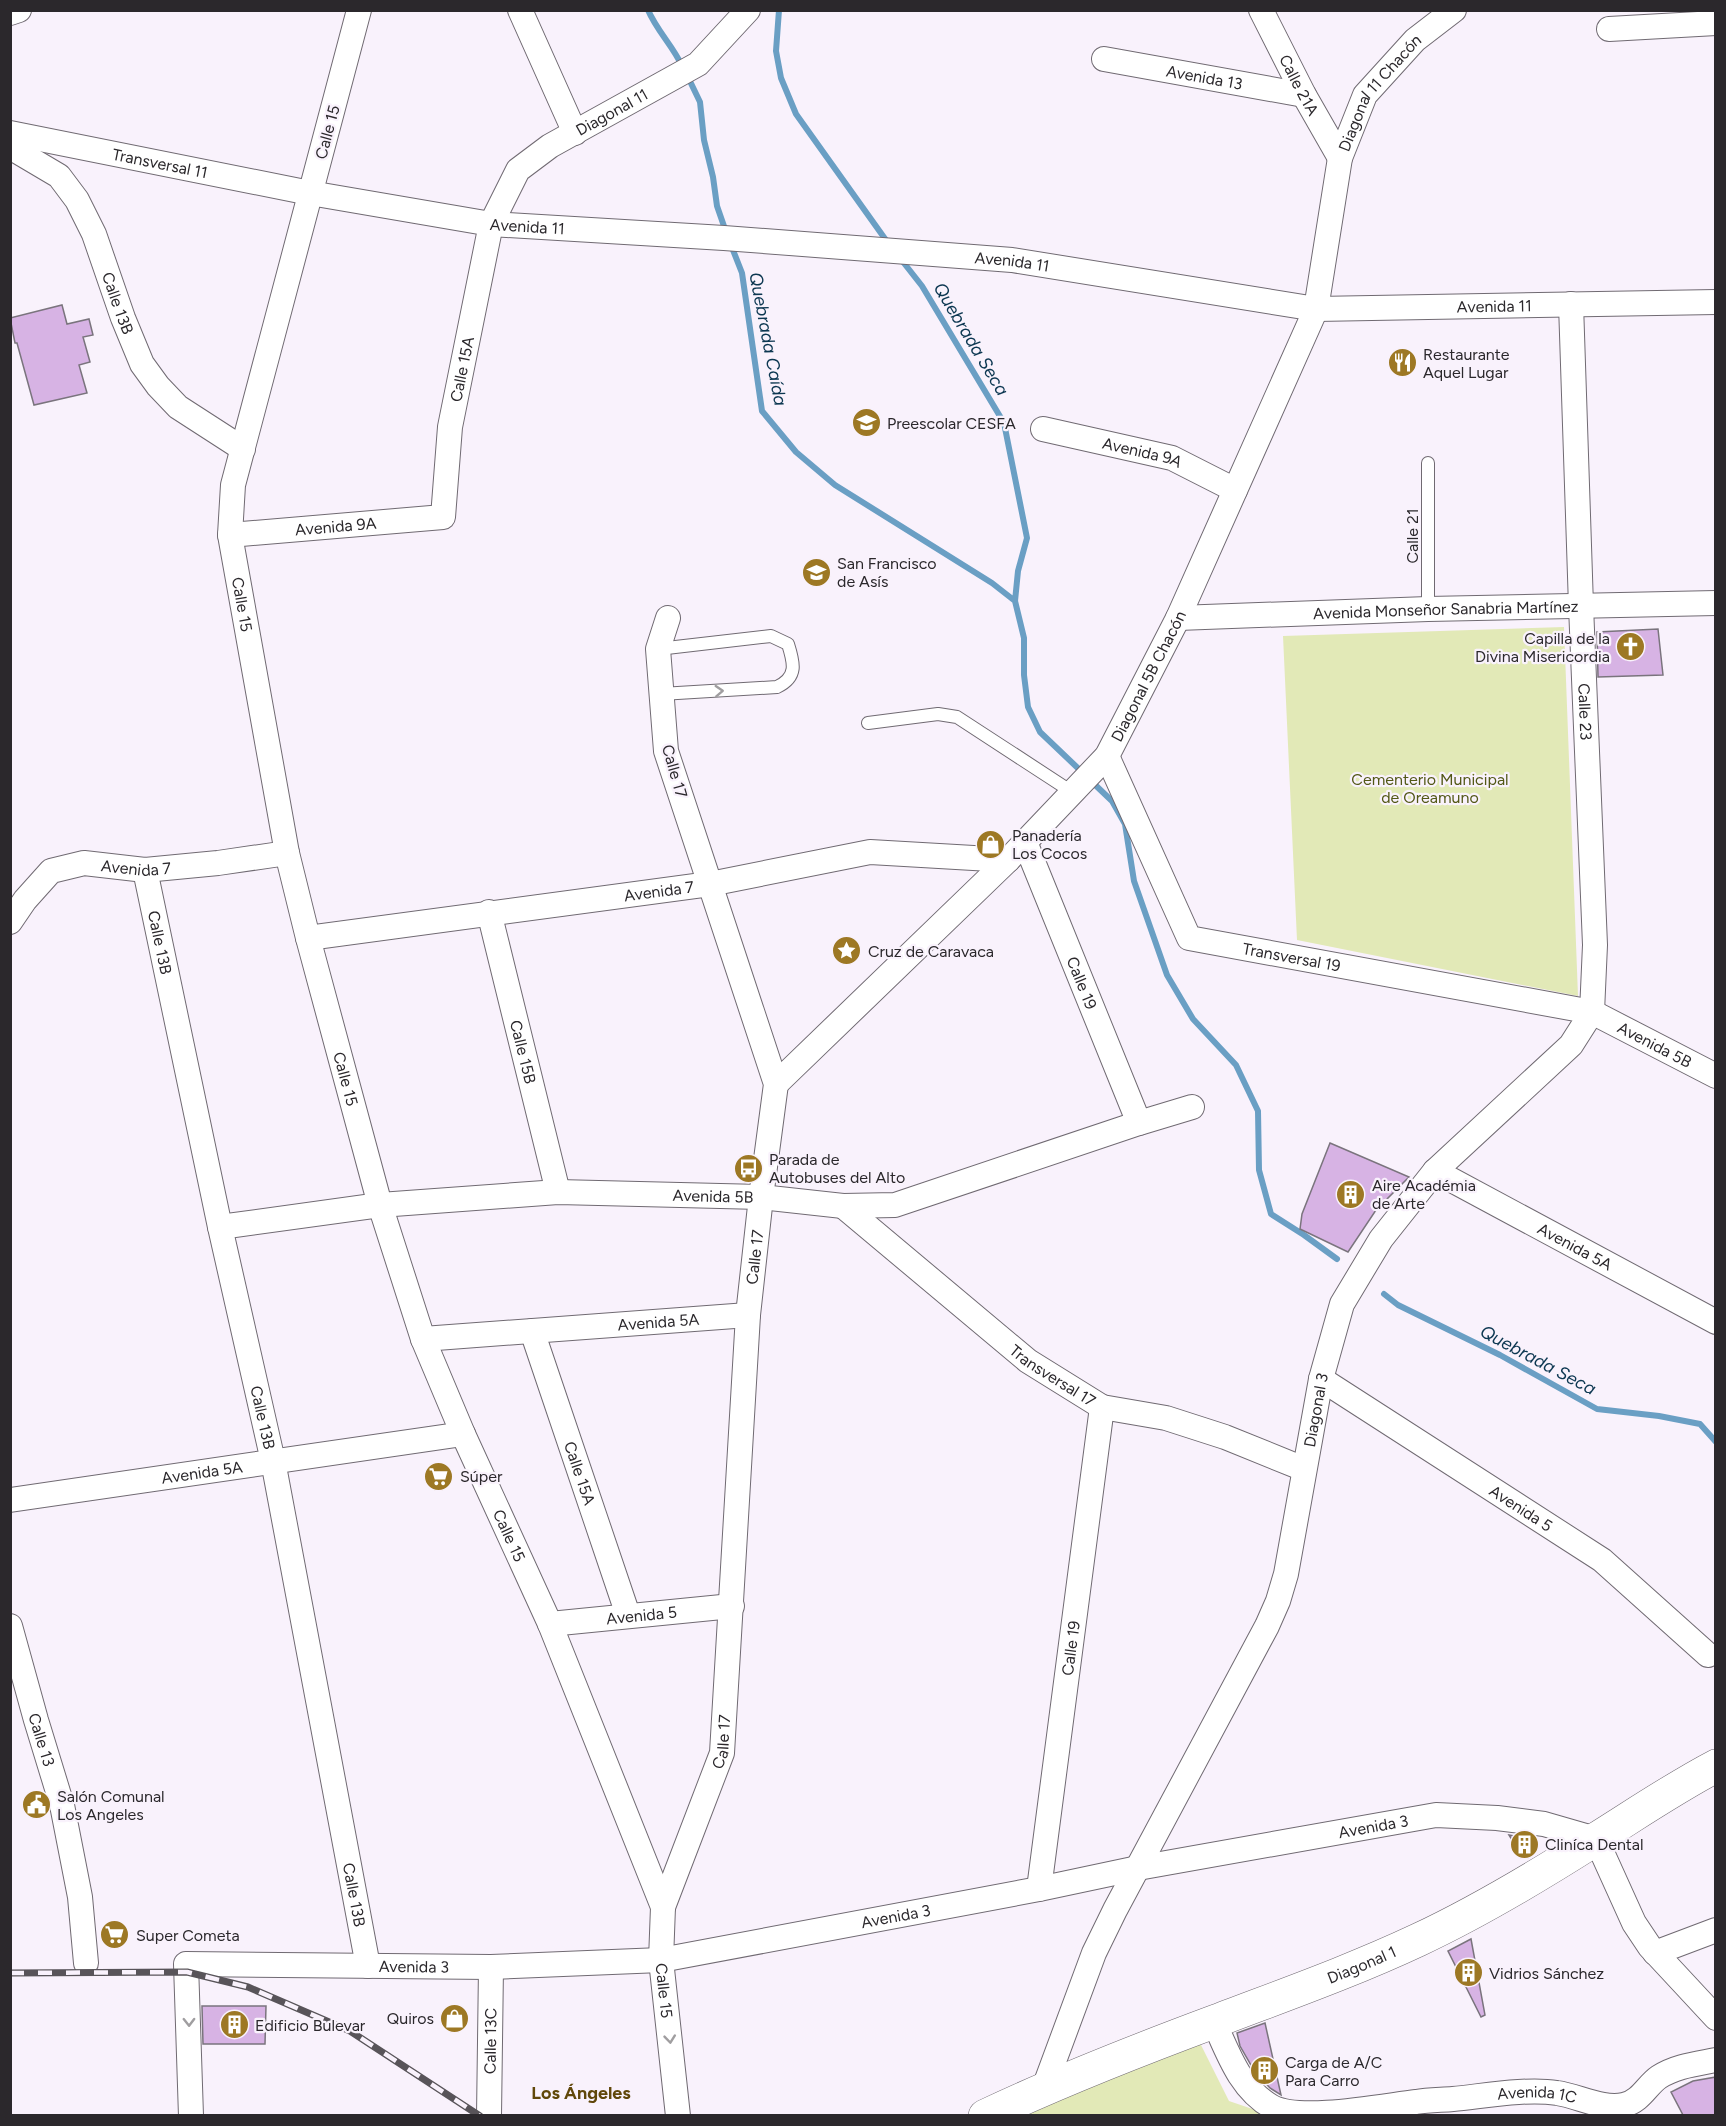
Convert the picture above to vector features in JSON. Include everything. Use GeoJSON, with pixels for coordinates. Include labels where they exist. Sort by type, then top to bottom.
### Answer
{"type":"FeatureCollection","features":[{"type":"Feature","properties":{"kind":"main road","name":"Diagonal 1"},"geometry":{"type":"LineString","coordinates":[[985,2115],[1044,2088],[1344,1974],[1419,1940],[1483,1907],[1596,1839],[1680,1784],[1716,1766]]}},
{"type":"Feature","properties":{"kind":"street"},"geometry":{"type":"LineString","coordinates":[[10,12],[19,10]]}},
{"type":"Feature","properties":{"kind":"street","name":"Calle 15"},"geometry":{"type":"LineString","coordinates":[[359,10],[233,485],[230,535],[287,853],[380,1205],[423,1339],[463,1434],[550,1624],[663,1907],[661,1960],[678,2115]]}},
{"type":"Feature","properties":{"kind":"street"},"geometry":{"type":"LineString","coordinates":[[520,10],[575,133]]}},
{"type":"Feature","properties":{"kind":"street","name":"Diagonal 11"},"geometry":{"type":"LineString","coordinates":[[491,224],[518,170],[550,146],[698,64],[748,10]]}},
{"type":"Feature","properties":{"kind":"street","name":"Calle 21A"},"geometry":{"type":"LineString","coordinates":[[1261,10],[1304,95],[1340,158]]}},
{"type":"Feature","properties":{"kind":"street","name":"Diagonal 11 Chacón"},"geometry":{"type":"LineString","coordinates":[[1340,158],[1365,95],[1414,40],[1454,10]]}},
{"type":"Feature","properties":{"kind":"street"},"geometry":{"type":"LineString","coordinates":[[1609,29],[1716,23]]}},
{"type":"Feature","properties":{"kind":"street","name":"Avenida 13"},"geometry":{"type":"LineString","coordinates":[[1104,59],[1304,95]]}},
{"type":"Feature","properties":{"kind":"street","name":"Transversal 11"},"geometry":{"type":"LineString","coordinates":[[10,133],[310,193]]}},
{"type":"Feature","properties":{"kind":"street","name":"Calle 13B"},"geometry":{"type":"LineString","coordinates":[[10,147],[59,176],[77,200],[94,234],[141,364],[178,407],[243,449]]}},
{"type":"Feature","properties":{"kind":"street","name":"Diagonal 5B Chacón"},"geometry":{"type":"LineString","coordinates":[[776,1084],[1008,860],[1107,756],[1178,618],[1316,309],[1340,158]]}},
{"type":"Feature","properties":{"kind":"street","name":"Avenida 11"},"geometry":{"type":"LineString","coordinates":[[310,193],[491,224],[724,238],[1012,260],[1316,309],[1716,302]]}},
{"type":"Feature","properties":{"kind":"street","name":"Calle 15A"},"geometry":{"type":"LineString","coordinates":[[443,517],[450,427],[491,224]]}},
{"type":"Feature","properties":{"kind":"street","name":"Calle 23"},"geometry":{"type":"LineString","coordinates":[[1571,304],[1595,945],[1593,1012]]}},
{"type":"Feature","properties":{"kind":"street","name":"Avenida 9A"},"geometry":{"type":"LineString","coordinates":[[1043,429],[1172,458],[1235,490]]}},
{"type":"Feature","properties":{"kind":"street","name":"Avenida 9A"},"geometry":{"type":"LineString","coordinates":[[230,535],[443,517]]}},
{"type":"Feature","properties":{"kind":"street","name":"Avenida Monseñor Sanabria Martínez"},"geometry":{"type":"LineString","coordinates":[[1178,618],[1428,609],[1716,603]]}},
{"type":"Feature","properties":{"kind":"street","name":"Calle 17"},"geometry":{"type":"LineString","coordinates":[[663,1907],[722,1753],[748,1315],[776,1084],[666,751],[658,649],[668,618]]}},
{"type":"Feature","properties":{"kind":"street","name":"Transversal 19"},"geometry":{"type":"LineString","coordinates":[[1107,756],[1189,938],[1593,1012]]}},
{"type":"Feature","properties":{"kind":"street","name":"Calle 19"},"geometry":{"type":"LineString","coordinates":[[1025,842],[1138,1123]]}},
{"type":"Feature","properties":{"kind":"street","name":"Avenida 7"},"geometry":{"type":"LineString","coordinates":[[308,938],[710,884],[870,852],[1008,860]]}},
{"type":"Feature","properties":{"kind":"street","name":"Avenida 7"},"geometry":{"type":"LineString","coordinates":[[10,922],[25,900],[51,871],[84,863],[145,870],[287,853]]}},
{"type":"Feature","properties":{"kind":"street","name":"Calle 13B"},"geometry":{"type":"LineString","coordinates":[[145,870],[220,1227],[273,1461],[368,1966]]}},
{"type":"Feature","properties":{"kind":"street","name":"Calle 15B"},"geometry":{"type":"LineString","coordinates":[[489,912],[558,1192]]}},
{"type":"Feature","properties":{"kind":"street","name":"Avenida 5B"},"geometry":{"type":"LineString","coordinates":[[1593,1012],[1716,1076]]}},
{"type":"Feature","properties":{"kind":"street","name":"Diagonal 3"},"geometry":{"type":"LineString","coordinates":[[1138,1868],[1267,1626],[1278,1601],[1286,1574],[1321,1379],[1342,1304],[1381,1239],[1435,1171],[1571,1045],[1593,1012]]}},
{"type":"Feature","properties":{"kind":"street","name":"Avenida 5B"},"geometry":{"type":"LineString","coordinates":[[220,1227],[380,1205],[558,1192],[761,1197],[843,1206],[895,1205],[1192,1107]]}},
{"type":"Feature","properties":{"kind":"street","name":"Avenida 5A"},"geometry":{"type":"LineString","coordinates":[[1435,1171],[1716,1322]]}},
{"type":"Feature","properties":{"kind":"street","name":"Transversal 17"},"geometry":{"type":"LineString","coordinates":[[843,1206],[1029,1360],[1102,1407],[1166,1418],[1225,1437],[1304,1470]]}},
{"type":"Feature","properties":{"kind":"street","name":"Avenida 5A"},"geometry":{"type":"LineString","coordinates":[[423,1339],[748,1315]]}},
{"type":"Feature","properties":{"kind":"street","name":"Calle 15A"},"geometry":{"type":"LineString","coordinates":[[532,1331],[628,1615]]}},
{"type":"Feature","properties":{"kind":"street","name":"Avenida 5"},"geometry":{"type":"LineString","coordinates":[[1321,1379],[1602,1560],[1708,1655]]}},
{"type":"Feature","properties":{"kind":"street","name":"Calle 19"},"geometry":{"type":"LineString","coordinates":[[1039,1889],[1102,1407]]}},
{"type":"Feature","properties":{"kind":"street","name":"Avenida 5A"},"geometry":{"type":"LineString","coordinates":[[10,1500],[463,1434]]}},
{"type":"Feature","properties":{"kind":"street","name":"Avenida 5"},"geometry":{"type":"LineString","coordinates":[[550,1624],[732,1606]]}},
{"type":"Feature","properties":{"kind":"street","name":"Calle 13"},"geometry":{"type":"LineString","coordinates":[[10,1626],[62,1805],[80,1897],[86,1962]]}},
{"type":"Feature","properties":{"kind":"street","name":"Avenida 3"},"geometry":{"type":"LineString","coordinates":[[191,2115],[186,1964],[491,1967],[661,1960],[1039,1889],[1138,1868],[1436,1815],[1497,1818],[1544,1824],[1596,1839]]}},
{"type":"Feature","properties":{"kind":"street"},"geometry":{"type":"LineString","coordinates":[[1596,1839],[1634,1923],[1655,1953],[1716,2018]]}},
{"type":"Feature","properties":{"kind":"street"},"geometry":{"type":"LineString","coordinates":[[643,1857],[681,1858]]}},
{"type":"Feature","properties":{"kind":"street"},"geometry":{"type":"LineString","coordinates":[[1044,2088],[1094,1953],[1138,1868]]}},
{"type":"Feature","properties":{"kind":"street"},"geometry":{"type":"LineString","coordinates":[[1655,1953],[1716,1930]]}},
{"type":"Feature","properties":{"kind":"street","name":"Calle 13C"},"geometry":{"type":"LineString","coordinates":[[489,2115],[491,1967]]}},
{"type":"Feature","properties":{"kind":"street"},"geometry":{"type":"LineString","coordinates":[[1214,2022],[1235,2068],[1255,2096],[1274,2108],[1322,2114],[1426,2108]]}},
{"type":"Feature","properties":{"kind":"street","name":"Avenida 1C"},"geometry":{"type":"LineString","coordinates":[[1426,2108],[1535,2092],[1557,2093],[1635,2110],[1642,2096],[1657,2079],[1672,2070],[1716,2060]]}},
{"type":"Feature","properties":{"kind":"lane","name":"Calle 21"},"geometry":{"type":"LineString","coordinates":[[1428,463],[1428,609]]}},
{"type":"Feature","properties":{"kind":"lane"},"geometry":{"type":"LineString","coordinates":[[658,649],[771,636],[788,644],[792,659],[792,673],[788,682],[777,687],[660,694]]}},
{"type":"Feature","properties":{"kind":"lane"},"geometry":{"type":"LineString","coordinates":[[868,723],[938,714],[957,717],[1072,792]]}},
{"type":"Feature","properties":{"kind":"green space","name":"Cementerio Municipal de Oreamuno"},"geometry":{"type":"Polygon","coordinates":[[[1564,627],[1578,996],[1297,940],[1283,636],[1564,627]]]}},
{"type":"Feature","properties":{"kind":"green space"},"geometry":{"type":"Polygon","coordinates":[[[1200,2043],[1229,2101],[1270,2115],[1015,2116],[1200,2043]]]}},
{"type":"Feature","properties":{"kind":"building"},"geometry":{"type":"Polygon","coordinates":[[[62,305],[67,324],[89,319],[93,335],[83,337],[90,362],[79,365],[87,393],[34,405],[17,343],[15,343],[10,318],[62,305]]]}},
{"type":"Feature","properties":{"kind":"building"},"geometry":{"type":"Polygon","coordinates":[[[1658,629],[1663,675],[1598,677],[1597,632],[1658,629]]]}},
{"type":"Feature","properties":{"kind":"building","name":"Aire Académia de Arte"},"geometry":{"type":"Polygon","coordinates":[[[1330,1143],[1409,1177],[1376,1210],[1348,1252],[1300,1229],[1302,1214],[1330,1143]]]}},
{"type":"Feature","properties":{"kind":"building","name":"Cliníca Dental"},"geometry":{"type":"Polygon","coordinates":[[[1509,1835],[1530,1839],[1537,1850],[1523,1858],[1509,1835]]]}},
{"type":"Feature","properties":{"kind":"building","name":"Vidrios Sánchez"},"geometry":{"type":"Polygon","coordinates":[[[1471,1939],[1485,2015],[1481,2017],[1448,1951],[1471,1939]]]}},
{"type":"Feature","properties":{"kind":"building","name":"Edificio Bulevar"},"geometry":{"type":"Polygon","coordinates":[[[202,2006],[266,2006],[265,2044],[203,2044],[202,2006]]]}},
{"type":"Feature","properties":{"kind":"building","name":"Carga de A/C Para Carro"},"geometry":{"type":"Polygon","coordinates":[[[1265,2023],[1281,2095],[1270,2088],[1255,2072],[1240,2046],[1237,2033],[1265,2023]]]}},
{"type":"Feature","properties":{"kind":"building"},"geometry":{"type":"Polygon","coordinates":[[[1716,2077],[1716,2115],[1683,2115],[1671,2092],[1693,2081],[1716,2077]]]}},
{"type":"Feature","properties":{"kind":"waterway","name":"Quebrada Caída"},"geometry":{"type":"LineString","coordinates":[[648,10],[682,66]]}},
{"type":"Feature","properties":{"kind":"waterway","name":"Quebrada Seca"},"geometry":{"type":"LineString","coordinates":[[779,10],[776,51],[781,78],[796,114],[888,243]]}},
{"type":"Feature","properties":{"kind":"waterway","name":"Quebrada Caída"},"geometry":{"type":"LineString","coordinates":[[687,75],[700,102],[704,140],[717,206],[726,232]]}},
{"type":"Feature","properties":{"kind":"waterway","name":"Quebrada Caída"},"geometry":{"type":"LineString","coordinates":[[731,245],[742,273],[762,411],[796,452],[835,485],[992,583],[1015,601]]}},
{"type":"Feature","properties":{"kind":"waterway","name":"Quebrada Seca"},"geometry":{"type":"LineString","coordinates":[[900,258],[922,286],[1004,423],[1027,538],[1018,571],[1015,601],[1024,638],[1024,675],[1028,707],[1040,732],[1083,773]]}},
{"type":"Feature","properties":{"kind":"waterway","name":"Quebrada Seca"},"geometry":{"type":"LineString","coordinates":[[1090,780],[1112,801],[1125,824],[1134,881],[1167,975],[1193,1019],[1236,1065],[1258,1111],[1259,1170],[1271,1214],[1337,1259]]}},
{"type":"Feature","properties":{"kind":"waterway","name":"Quebrada Seca"},"geometry":{"type":"LineString","coordinates":[[1384,1294],[1398,1305],[1500,1355],[1597,1409],[1659,1416],[1700,1424],[1716,1442]]}},
{"type":"Feature","properties":{"kind":"railway"},"geometry":{"type":"LineString","coordinates":[[10,1973],[187,1972],[248,1987],[350,2031],[480,2116]]}},
{"type":"Feature","properties":{"kind":"place","name":"Restaurante Aquel Lugar"},"geometry":{"type":"Point","coordinates":[1402,363]}},
{"type":"Feature","properties":{"kind":"place","name":"Preescolar CESFA"},"geometry":{"type":"Point","coordinates":[866,423]}},
{"type":"Feature","properties":{"kind":"place","name":"San Francisco de Asís"},"geometry":{"type":"Point","coordinates":[816,572]}},
{"type":"Feature","properties":{"kind":"place","name":"Capilla de la Divina Misericordia"},"geometry":{"type":"Point","coordinates":[1631,647]}},
{"type":"Feature","properties":{"kind":"place","name":"Panadería Los Cocos"},"geometry":{"type":"Point","coordinates":[991,844]}},
{"type":"Feature","properties":{"kind":"place","name":"Cruz de Caravaca"},"geometry":{"type":"Point","coordinates":[847,951]}},
{"type":"Feature","properties":{"kind":"place","name":"Parada de Autobuses del Alto"},"geometry":{"type":"Point","coordinates":[748,1168]}},
{"type":"Feature","properties":{"kind":"place","name":"Aire Académia de Arte"},"geometry":{"type":"Point","coordinates":[1351,1194]}},
{"type":"Feature","properties":{"kind":"place","name":"Súper"},"geometry":{"type":"Point","coordinates":[439,1476]}},
{"type":"Feature","properties":{"kind":"place","name":"Salón Comunal Los Angeles"},"geometry":{"type":"Point","coordinates":[36,1805]}},
{"type":"Feature","properties":{"kind":"place","name":"Cliníca Dental"},"geometry":{"type":"Point","coordinates":[1524,1844]}},
{"type":"Feature","properties":{"kind":"place","name":"Super Cometa"},"geometry":{"type":"Point","coordinates":[115,1935]}},
{"type":"Feature","properties":{"kind":"place","name":"Vidrios Sánchez"},"geometry":{"type":"Point","coordinates":[1468,1973]}},
{"type":"Feature","properties":{"kind":"place","name":"Quiros"},"geometry":{"type":"Point","coordinates":[455,2018]}},
{"type":"Feature","properties":{"kind":"place","name":"Edificio Bulevar"},"geometry":{"type":"Point","coordinates":[234,2025]}},
{"type":"Feature","properties":{"kind":"place","name":"Carga de A/C Para Carro"},"geometry":{"type":"Point","coordinates":[1264,2071]}},
{"type":"Feature","properties":{"kind":"district","name":"Los Ángeles"},"geometry":{"type":"Point","coordinates":[581,2093]}}]}
